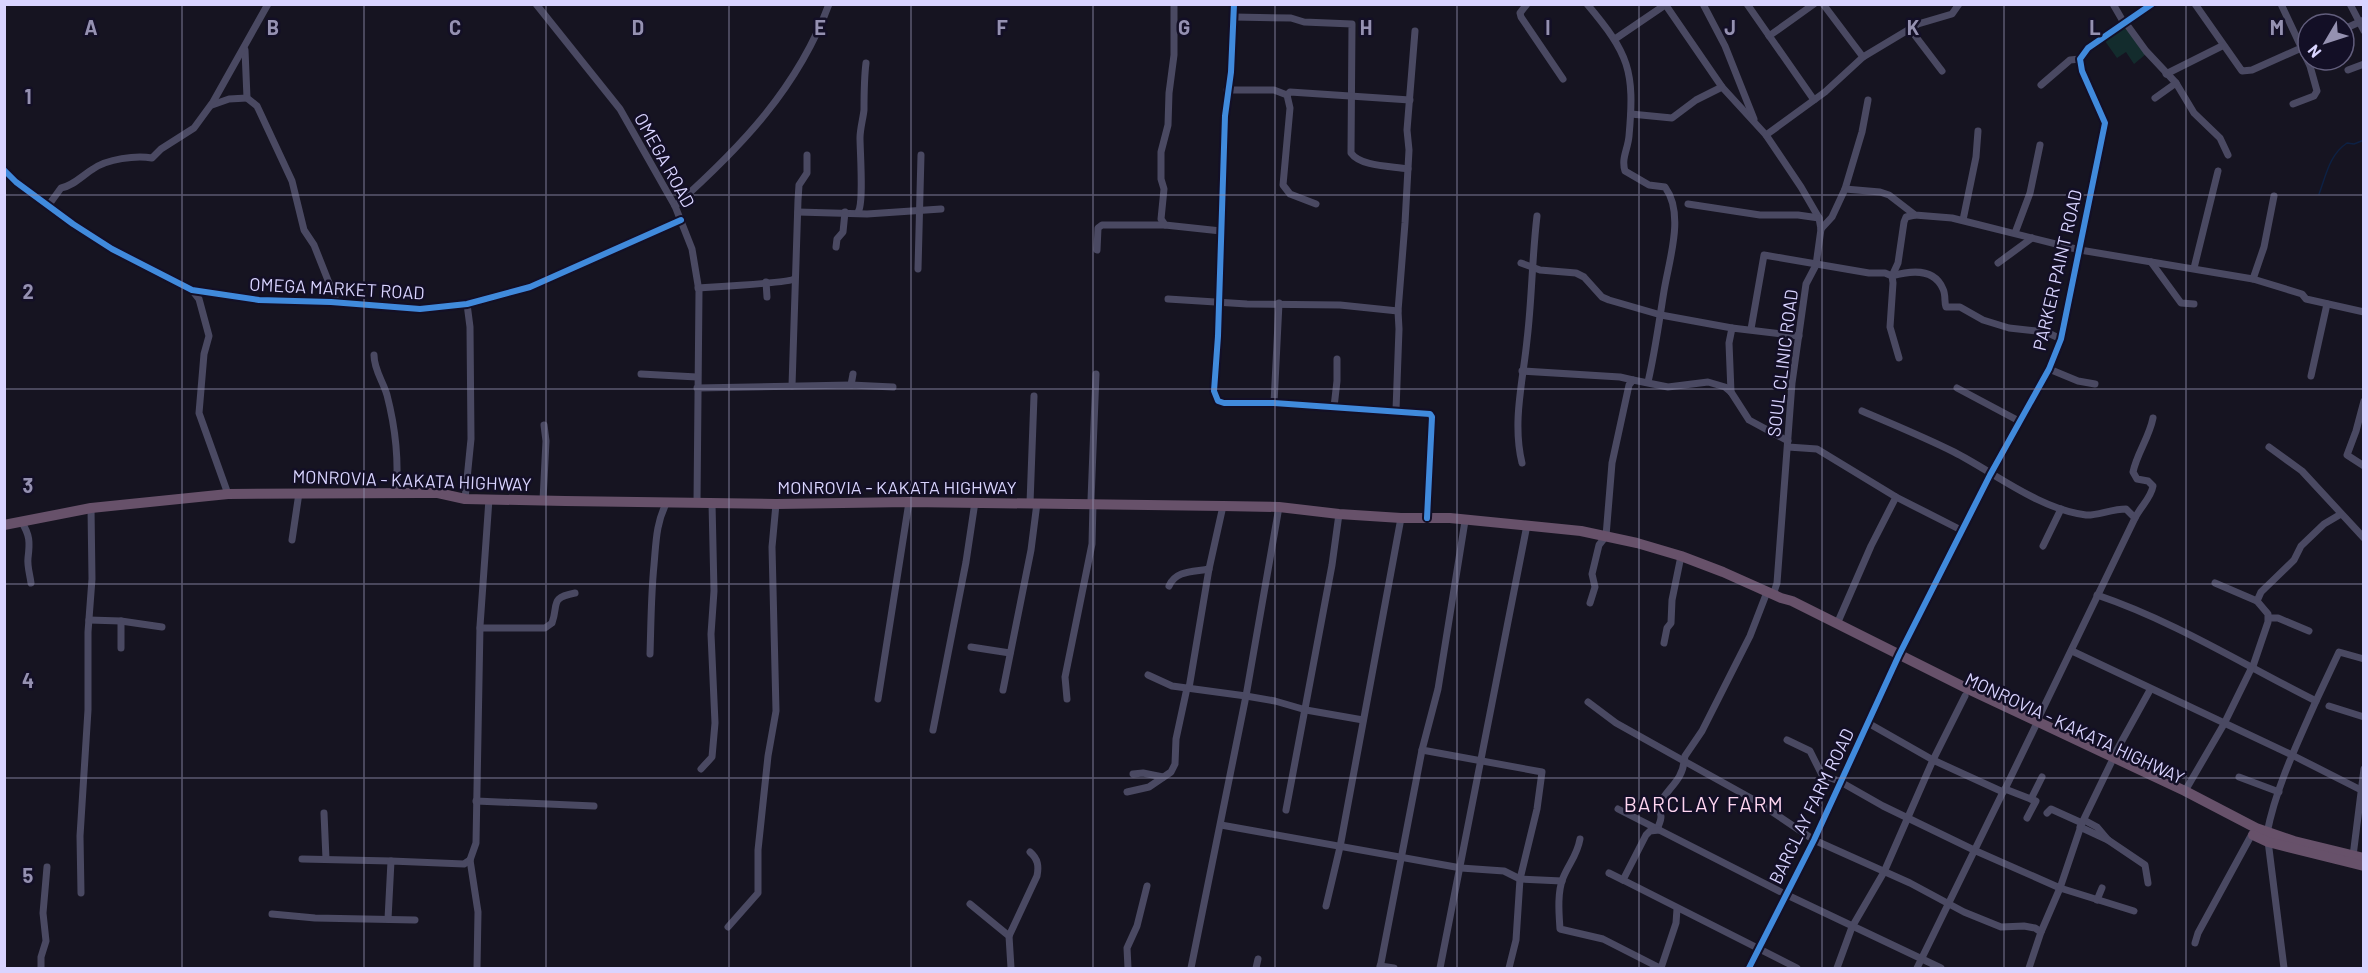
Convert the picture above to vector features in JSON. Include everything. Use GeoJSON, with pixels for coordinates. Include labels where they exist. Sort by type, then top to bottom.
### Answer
{"type":"FeatureCollection","features":[{"type":"Feature","properties":{"kind":"highway","name":"MONROVIA - KAKATA HIGHWAY"},"geometry":{"type":"LineString","coordinates":[[4,525],[91,508],[228,494],[299,493],[396,493],[438,494],[465,499],[776,504],[975,502],[1279,507],[1339,514],[1527,525],[1581,531],[1681,556],[1792,601],[1965,696],[2036,724]]}},
{"type":"Feature","properties":{"kind":"highway","name":"MONROVIA - KAKATA HIGHWAY"},"geometry":{"type":"LineString","coordinates":[[1774,595],[1791,606],[1898,658],[2112,760],[2185,792],[2267,837],[2364,866]]}},
{"type":"Feature","properties":{"kind":"highway","name":"MONROVIA - KAKATA HIGHWAY"},"geometry":{"type":"LineString","coordinates":[[2112,760],[2252,834],[2358,857]]}},
{"type":"Feature","properties":{"kind":"street"},"geometry":{"type":"LineString","coordinates":[[48,206],[61,188],[67,187],[96,166],[137,156],[152,158],[161,149],[194,128],[210,106],[268,4]]}},
{"type":"Feature","properties":{"kind":"street","name":"OMEGA ROAD"},"geometry":{"type":"LineString","coordinates":[[536,4],[620,109],[675,206],[695,259],[698,288],[697,502]]}},
{"type":"Feature","properties":{"kind":"street"},"geometry":{"type":"LineString","coordinates":[[675,206],[728,158],[777,102],[817,34],[829,4]]}},
{"type":"Feature","properties":{"kind":"street"},"geometry":{"type":"LineString","coordinates":[[1165,225],[1161,219],[1164,189],[1161,179],[1161,152],[1168,125],[1174,55],[1174,4]]}},
{"type":"Feature","properties":{"kind":"street"},"geometry":{"type":"LineString","coordinates":[[1234,4],[1231,72],[1227,90],[1214,391],[1216,397],[1224,403],[1334,406],[1431,415],[1427,518]]}},
{"type":"Feature","properties":{"kind":"street"},"geometry":{"type":"LineString","coordinates":[[1527,4],[1520,13],[1521,17],[1563,79]]}},
{"type":"Feature","properties":{"kind":"street"},"geometry":{"type":"LineString","coordinates":[[1587,4],[1615,39],[1628,64],[1631,114],[1628,148],[1623,162],[1625,171],[1649,185],[1665,187],[1671,196],[1674,222],[1661,315],[1647,382]]}},
{"type":"Feature","properties":{"kind":"street"},"geometry":{"type":"LineString","coordinates":[[1703,4],[1725,46],[1754,121]]}},
{"type":"Feature","properties":{"kind":"street"},"geometry":{"type":"LineString","coordinates":[[1747,4],[1814,100]]}},
{"type":"Feature","properties":{"kind":"street"},"geometry":{"type":"LineString","coordinates":[[1769,36],[1814,4]]}},
{"type":"Feature","properties":{"kind":"street"},"geometry":{"type":"LineString","coordinates":[[1823,4],[1863,57]]}},
{"type":"Feature","properties":{"kind":"street"},"geometry":{"type":"LineString","coordinates":[[1766,135],[1841,79],[1863,57],[1918,24],[1952,14],[1959,4]]}},
{"type":"Feature","properties":{"kind":"street"},"geometry":{"type":"LineString","coordinates":[[2113,4],[2146,51],[2176,83],[2194,113],[2222,140],[2228,155]]}},
{"type":"Feature","properties":{"kind":"street"},"geometry":{"type":"LineString","coordinates":[[2041,85],[2070,60],[2080,59],[2088,48],[2152,4]]}},
{"type":"Feature","properties":{"kind":"street"},"geometry":{"type":"LineString","coordinates":[[2194,4],[2236,66],[2244,72],[2296,50]]}},
{"type":"Feature","properties":{"kind":"street"},"geometry":{"type":"LineString","coordinates":[[2281,4],[2296,30]]}},
{"type":"Feature","properties":{"kind":"street"},"geometry":{"type":"LineString","coordinates":[[2350,4],[2361,21],[2364,31]]}},
{"type":"Feature","properties":{"kind":"street"},"geometry":{"type":"LineString","coordinates":[[1615,39],[1665,5]]}},
{"type":"Feature","properties":{"kind":"street","name":"SOUL CLINIC ROAD"},"geometry":{"type":"LineString","coordinates":[[1658,829],[1661,812],[1658,807],[1666,791],[1680,777],[1685,756],[1702,732],[1750,636],[1774,595],[1777,583],[1792,383],[1806,284],[1816,265],[1821,229],[1819,218],[1801,187],[1766,135],[1722,87],[1665,5]]}},
{"type":"Feature","properties":{"kind":"street"},"geometry":{"type":"LineString","coordinates":[[1234,17],[1291,18],[1304,22],[1352,24],[1351,153],[1363,161],[1408,169]]}},
{"type":"Feature","properties":{"kind":"street"},"geometry":{"type":"LineString","coordinates":[[1910,29],[1942,71]]}},
{"type":"Feature","properties":{"kind":"street"},"geometry":{"type":"LineString","coordinates":[[1396,410],[1398,311],[1408,169],[1407,129],[1415,31]]}},
{"type":"Feature","properties":{"kind":"street"},"geometry":{"type":"LineString","coordinates":[[2166,74],[2222,46]]}},
{"type":"Feature","properties":{"kind":"street"},"geometry":{"type":"LineString","coordinates":[[245,47],[247,98]]}},
{"type":"Feature","properties":{"kind":"street","name":"PARKER PAINT ROAD"},"geometry":{"type":"LineString","coordinates":[[1898,658],[1990,475],[2049,369],[2061,339],[2105,123],[2082,71],[2080,59]]}},
{"type":"Feature","properties":{"kind":"street"},"geometry":{"type":"LineString","coordinates":[[858,212],[862,196],[860,137],[866,63]]}},
{"type":"Feature","properties":{"kind":"street"},"geometry":{"type":"LineString","coordinates":[[2293,104],[2314,96],[2317,91],[2312,72]]}},
{"type":"Feature","properties":{"kind":"street"},"geometry":{"type":"LineString","coordinates":[[2155,98],[2176,83]]}},
{"type":"Feature","properties":{"kind":"street"},"geometry":{"type":"LineString","coordinates":[[1631,114],[1672,118],[1696,100],[1722,87]]}},
{"type":"Feature","properties":{"kind":"street"},"geometry":{"type":"LineString","coordinates":[[1227,90],[1274,90],[1287,94],[1290,92],[1410,100]]}},
{"type":"Feature","properties":{"kind":"street"},"geometry":{"type":"LineString","coordinates":[[1287,94],[1290,108],[1283,185],[1290,194],[1316,204]]}},
{"type":"Feature","properties":{"kind":"street"},"geometry":{"type":"LineString","coordinates":[[210,106],[229,99],[247,98],[257,106],[292,181],[304,230],[314,245],[337,303]]}},
{"type":"Feature","properties":{"kind":"street"},"geometry":{"type":"LineString","coordinates":[[1821,229],[1832,217],[1845,189],[1862,132],[1868,100]]}},
{"type":"Feature","properties":{"kind":"street"},"geometry":{"type":"LineString","coordinates":[[1963,220],[1976,156],[1978,131]]}},
{"type":"Feature","properties":{"kind":"street"},"geometry":{"type":"LineString","coordinates":[[2015,233],[2030,193],[2040,145]]}},
{"type":"Feature","properties":{"kind":"street"},"geometry":{"type":"LineString","coordinates":[[792,386],[799,184],[807,173],[807,155]]}},
{"type":"Feature","properties":{"kind":"street"},"geometry":{"type":"LineString","coordinates":[[918,269],[921,155]]}},
{"type":"Feature","properties":{"kind":"street","name":"OMEGA MARKET ROAD"},"geometry":{"type":"LineString","coordinates":[[4,170],[48,206],[112,249],[192,290],[259,300],[420,309],[467,303],[530,287],[681,220]]}},
{"type":"Feature","properties":{"kind":"street"},"geometry":{"type":"LineString","coordinates":[[2194,268],[2218,171]]}},
{"type":"Feature","properties":{"kind":"street"},"geometry":{"type":"LineString","coordinates":[[1845,189],[1889,195],[1915,215]]}},
{"type":"Feature","properties":{"kind":"street"},"geometry":{"type":"LineString","coordinates":[[2253,279],[2264,247],[2274,196]]}},
{"type":"Feature","properties":{"kind":"street"},"geometry":{"type":"LineString","coordinates":[[1688,204],[1760,215],[1819,218]]}},
{"type":"Feature","properties":{"kind":"street"},"geometry":{"type":"LineString","coordinates":[[798,212],[867,214],[941,209]]}},
{"type":"Feature","properties":{"kind":"street"},"geometry":{"type":"LineString","coordinates":[[836,247],[837,239],[843,232],[845,212]]}},
{"type":"Feature","properties":{"kind":"street"},"geometry":{"type":"LineString","coordinates":[[1899,358],[1890,327],[1892,276],[1898,263],[1904,222],[1906,217],[1915,215],[1963,220],[2080,250],[2253,279],[2327,304],[2364,312]]}},
{"type":"Feature","properties":{"kind":"street"},"geometry":{"type":"LineString","coordinates":[[1522,463],[1517,430],[1534,268],[1537,216]]}},
{"type":"Feature","properties":{"kind":"street"},"geometry":{"type":"LineString","coordinates":[[1097,250],[1098,228],[1102,225],[1165,225],[1221,231]]}},
{"type":"Feature","properties":{"kind":"street"},"geometry":{"type":"LineString","coordinates":[[1998,263],[2032,238]]}},
{"type":"Feature","properties":{"kind":"street"},"geometry":{"type":"LineString","coordinates":[[1751,329],[1762,256],[1885,273],[1892,276],[1912,271],[1923,272],[1933,277],[1942,286],[1946,297],[1944,304],[1947,308],[1960,307],[1983,320],[2009,328],[2046,332],[2061,339]]}},
{"type":"Feature","properties":{"kind":"street"},"geometry":{"type":"LineString","coordinates":[[2151,262],[2181,303],[2194,304]]}},
{"type":"Feature","properties":{"kind":"street"},"geometry":{"type":"LineString","coordinates":[[1521,263],[1534,268],[1576,273],[1584,277],[1602,297],[1661,315],[1732,328],[1799,336]]}},
{"type":"Feature","properties":{"kind":"street"},"geometry":{"type":"LineString","coordinates":[[698,288],[766,282],[789,283],[794,279]]}},
{"type":"Feature","properties":{"kind":"street"},"geometry":{"type":"LineString","coordinates":[[766,282],[767,297]]}},
{"type":"Feature","properties":{"kind":"street"},"geometry":{"type":"LineString","coordinates":[[192,290],[199,299],[209,336],[204,354],[199,413],[228,494]]}},
{"type":"Feature","properties":{"kind":"street"},"geometry":{"type":"LineString","coordinates":[[1167,299],[1340,305],[1398,311]]}},
{"type":"Feature","properties":{"kind":"street"},"geometry":{"type":"LineString","coordinates":[[465,499],[471,439],[470,327],[467,303]]}},
{"type":"Feature","properties":{"kind":"street"},"geometry":{"type":"LineString","coordinates":[[1274,403],[1279,303]]}},
{"type":"Feature","properties":{"kind":"street"},"geometry":{"type":"LineString","coordinates":[[2311,376],[2327,304]]}},
{"type":"Feature","properties":{"kind":"street"},"geometry":{"type":"LineString","coordinates":[[1732,328],[1729,343],[1731,392],[1749,420],[1788,444],[1817,449],[1896,496],[1963,531]]}},
{"type":"Feature","properties":{"kind":"street"},"geometry":{"type":"LineString","coordinates":[[374,355],[375,367],[386,394],[393,421],[396,493]]}},
{"type":"Feature","properties":{"kind":"street"},"geometry":{"type":"LineString","coordinates":[[1334,406],[1337,359]]}},
{"type":"Feature","properties":{"kind":"street"},"geometry":{"type":"LineString","coordinates":[[2049,369],[2078,381],[2095,384]]}},
{"type":"Feature","properties":{"kind":"street"},"geometry":{"type":"LineString","coordinates":[[1522,371],[1620,377],[1668,387],[1708,382],[1731,392]]}},
{"type":"Feature","properties":{"kind":"street"},"geometry":{"type":"LineString","coordinates":[[641,374],[697,377]]}},
{"type":"Feature","properties":{"kind":"street"},"geometry":{"type":"LineString","coordinates":[[851,386],[853,374]]}},
{"type":"Feature","properties":{"kind":"street"},"geometry":{"type":"LineString","coordinates":[[1067,699],[1065,676],[1092,544],[1093,503],[1091,500],[1096,374]]}},
{"type":"Feature","properties":{"kind":"street"},"geometry":{"type":"LineString","coordinates":[[1590,603],[1595,587],[1592,574],[1599,545],[1605,536],[1612,464],[1629,385],[1633,380]]}},
{"type":"Feature","properties":{"kind":"street"},"geometry":{"type":"LineString","coordinates":[[697,388],[893,387]]}},
{"type":"Feature","properties":{"kind":"street"},"geometry":{"type":"LineString","coordinates":[[1957,388],[2019,421]]}},
{"type":"Feature","properties":{"kind":"street"},"geometry":{"type":"LineString","coordinates":[[1004,690],[1031,550],[1034,396]]}},
{"type":"Feature","properties":{"kind":"street"},"geometry":{"type":"LineString","coordinates":[[2364,401],[2347,455],[2364,466]]}},
{"type":"Feature","properties":{"kind":"street"},"geometry":{"type":"LineString","coordinates":[[1862,411],[1955,453],[1990,475],[2061,508],[2087,515],[2111,509],[2126,509],[2135,518]]}},
{"type":"Feature","properties":{"kind":"street"},"geometry":{"type":"LineString","coordinates":[[1917,969],[1976,851],[2140,507],[2152,495],[2153,486],[2148,481],[2137,479],[2133,472],[2135,460],[2150,434],[2153,418]]}},
{"type":"Feature","properties":{"kind":"street"},"geometry":{"type":"LineString","coordinates":[[543,500],[546,441],[544,425]]}},
{"type":"Feature","properties":{"kind":"street"},"geometry":{"type":"LineString","coordinates":[[2269,447],[2301,471],[2364,538]]}},
{"type":"Feature","properties":{"kind":"street"},"geometry":{"type":"LineString","coordinates":[[292,540],[299,493]]}},
{"type":"Feature","properties":{"kind":"street"},"geometry":{"type":"LineString","coordinates":[[1837,624],[1896,496]]}},
{"type":"Feature","properties":{"kind":"street"},"geometry":{"type":"LineString","coordinates":[[477,969],[478,912],[470,860],[476,843],[480,628],[489,499]]}},
{"type":"Feature","properties":{"kind":"street"},"geometry":{"type":"LineString","coordinates":[[650,654],[655,542],[660,514],[667,502]]}},
{"type":"Feature","properties":{"kind":"street"},"geometry":{"type":"LineString","coordinates":[[878,699],[909,502]]}},
{"type":"Feature","properties":{"kind":"street"},"geometry":{"type":"LineString","coordinates":[[933,730],[966,562],[975,502]]}},
{"type":"Feature","properties":{"kind":"street"},"geometry":{"type":"LineString","coordinates":[[701,769],[712,757],[715,723],[711,634],[714,591],[712,503]]}},
{"type":"Feature","properties":{"kind":"street"},"geometry":{"type":"LineString","coordinates":[[729,927],[758,893],[758,850],[768,756],[776,711],[772,547],[776,504]]}},
{"type":"Feature","properties":{"kind":"street"},"geometry":{"type":"LineString","coordinates":[[1127,792],[1149,787],[1171,772],[1174,764],[1176,739],[1223,506]]}},
{"type":"Feature","properties":{"kind":"street"},"geometry":{"type":"LineString","coordinates":[[1191,969],[1246,696],[1279,507]]}},
{"type":"Feature","properties":{"kind":"street"},"geometry":{"type":"LineString","coordinates":[[81,893],[80,836],[88,710],[92,579],[91,508]]}},
{"type":"Feature","properties":{"kind":"street"},"geometry":{"type":"LineString","coordinates":[[2043,546],[2061,508]]}},
{"type":"Feature","properties":{"kind":"street"},"geometry":{"type":"LineString","coordinates":[[1286,810],[1332,565],[1339,514]]}},
{"type":"Feature","properties":{"kind":"street"},"geometry":{"type":"LineString","coordinates":[[2257,601],[2261,592],[2294,560],[2301,546],[2324,524],[2341,514]]}},
{"type":"Feature","properties":{"kind":"street"},"geometry":{"type":"LineString","coordinates":[[1326,906],[1340,847],[1401,518]]}},
{"type":"Feature","properties":{"kind":"street"},"geometry":{"type":"LineString","coordinates":[[21,521],[30,536],[31,546],[28,560],[31,583]]}},
{"type":"Feature","properties":{"kind":"street"},"geometry":{"type":"LineString","coordinates":[[1394,969],[1380,967],[1422,750],[1438,689],[1465,521]]}},
{"type":"Feature","properties":{"kind":"street"},"geometry":{"type":"LineString","coordinates":[[1440,969],[1527,525]]}},
{"type":"Feature","properties":{"kind":"street"},"geometry":{"type":"LineString","coordinates":[[1664,643],[1667,628],[1671,623],[1674,604],[1672,600],[1681,556]]}},
{"type":"Feature","properties":{"kind":"street"},"geometry":{"type":"LineString","coordinates":[[1169,586],[1172,579],[1184,572],[1209,568]]}},
{"type":"Feature","properties":{"kind":"street"},"geometry":{"type":"LineString","coordinates":[[2185,792],[2252,669],[2269,618],[2264,607],[2257,601],[2215,584]]}},
{"type":"Feature","properties":{"kind":"street"},"geometry":{"type":"LineString","coordinates":[[480,628],[545,628],[552,623],[555,602],[559,597],[575,593]]}},
{"type":"Feature","properties":{"kind":"street"},"geometry":{"type":"LineString","coordinates":[[2097,595],[2142,611],[2316,701]]}},
{"type":"Feature","properties":{"kind":"street"},"geometry":{"type":"LineString","coordinates":[[2269,618],[2278,618],[2309,631]]}},
{"type":"Feature","properties":{"kind":"street"},"geometry":{"type":"LineString","coordinates":[[89,620],[121,621],[162,627]]}},
{"type":"Feature","properties":{"kind":"street"},"geometry":{"type":"LineString","coordinates":[[121,621],[121,648]]}},
{"type":"Feature","properties":{"kind":"street"},"geometry":{"type":"LineString","coordinates":[[971,647],[1010,653]]}},
{"type":"Feature","properties":{"kind":"street"},"geometry":{"type":"LineString","coordinates":[[2072,651],[2361,790]]}},
{"type":"Feature","properties":{"kind":"street"},"geometry":{"type":"LineString","coordinates":[[2284,969],[2267,837],[2292,755],[2339,652],[2364,659]]}},
{"type":"Feature","properties":{"kind":"street","name":"BARCLAY FARM ROAD"},"geometry":{"type":"LineString","coordinates":[[1749,969],[1814,840],[1839,781],[1898,658]]}},
{"type":"Feature","properties":{"kind":"street"},"geometry":{"type":"LineString","coordinates":[[1148,675],[1172,686],[1246,696],[1363,720]]}},
{"type":"Feature","properties":{"kind":"street"},"geometry":{"type":"LineString","coordinates":[[2029,969],[2082,823],[2112,760],[2150,690]]}},
{"type":"Feature","properties":{"kind":"street"},"geometry":{"type":"LineString","coordinates":[[1837,969],[1852,927],[1884,872],[1965,696]]}},
{"type":"Feature","properties":{"kind":"street"},"geometry":{"type":"LineString","coordinates":[[1588,702],[1617,723],[1756,801],[1814,840],[1994,925],[2008,928],[2016,926],[2035,928],[2041,932]]}},
{"type":"Feature","properties":{"kind":"street"},"geometry":{"type":"LineString","coordinates":[[2329,706],[2364,717]]}},
{"type":"Feature","properties":{"kind":"street"},"geometry":{"type":"LineString","coordinates":[[1868,723],[1934,760],[2004,791],[2036,801],[2027,818]]}},
{"type":"Feature","properties":{"kind":"street"},"geometry":{"type":"LineString","coordinates":[[1787,740],[1810,751],[1822,775],[1839,781],[1909,818],[2060,888],[2134,911]]}},
{"type":"Feature","properties":{"kind":"street"},"geometry":{"type":"LineString","coordinates":[[1422,750],[1542,772],[1537,808],[1520,879],[1516,940],[1509,969]]}},
{"type":"Feature","properties":{"kind":"street"},"geometry":{"type":"LineString","coordinates":[[2358,857],[2364,769]]}},
{"type":"Feature","properties":{"kind":"street"},"geometry":{"type":"LineString","coordinates":[[1133,774],[1143,773],[1163,777]]}},
{"type":"Feature","properties":{"kind":"street"},"geometry":{"type":"LineString","coordinates":[[2031,799],[2042,777]]}},
{"type":"Feature","properties":{"kind":"street"},"geometry":{"type":"LineString","coordinates":[[2239,777],[2279,792]]}},
{"type":"Feature","properties":{"kind":"street"},"geometry":{"type":"LineString","coordinates":[[476,801],[594,806]]}},
{"type":"Feature","properties":{"kind":"street"},"geometry":{"type":"LineString","coordinates":[[1618,809],[1785,894],[1941,969]]}},
{"type":"Feature","properties":{"kind":"street"},"geometry":{"type":"LineString","coordinates":[[2047,813],[2051,809],[2097,827],[2109,840],[2145,865],[2148,883]]}},
{"type":"Feature","properties":{"kind":"street"},"geometry":{"type":"LineString","coordinates":[[324,813],[326,859]]}},
{"type":"Feature","properties":{"kind":"street"},"geometry":{"type":"LineString","coordinates":[[1221,825],[1461,868],[1504,871],[1520,879],[1562,881]]}},
{"type":"Feature","properties":{"kind":"street"},"geometry":{"type":"LineString","coordinates":[[1623,880],[1646,835],[1658,829]]}},
{"type":"Feature","properties":{"kind":"street"},"geometry":{"type":"LineString","coordinates":[[2195,943],[2198,933],[2252,834]]}},
{"type":"Feature","properties":{"kind":"street"},"geometry":{"type":"LineString","coordinates":[[1580,839],[1578,852],[1562,881],[1558,910],[1560,929],[1603,939],[1660,969],[1676,923],[1677,909]]}},
{"type":"Feature","properties":{"kind":"street"},"geometry":{"type":"LineString","coordinates":[[1011,969],[1009,936],[1039,867],[1036,857],[1030,852]]}},
{"type":"Feature","properties":{"kind":"street"},"geometry":{"type":"LineString","coordinates":[[302,859],[464,864],[470,860]]}},
{"type":"Feature","properties":{"kind":"street"},"geometry":{"type":"LineString","coordinates":[[388,919],[391,861]]}},
{"type":"Feature","properties":{"kind":"street"},"geometry":{"type":"LineString","coordinates":[[41,969],[41,957],[46,941],[43,914],[47,867]]}},
{"type":"Feature","properties":{"kind":"street"},"geometry":{"type":"LineString","coordinates":[[1609,873],[1797,969]]}},
{"type":"Feature","properties":{"kind":"street"},"geometry":{"type":"LineString","coordinates":[[1128,969],[1127,948],[1137,926],[1147,886]]}},
{"type":"Feature","properties":{"kind":"street"},"geometry":{"type":"LineString","coordinates":[[2097,900],[2102,888]]}},
{"type":"Feature","properties":{"kind":"street"},"geometry":{"type":"LineString","coordinates":[[970,904],[1009,936]]}},
{"type":"Feature","properties":{"kind":"street"},"geometry":{"type":"LineString","coordinates":[[272,914],[315,918],[415,920]]}},
{"type":"Feature","properties":{"kind":"street"},"geometry":{"type":"LineString","coordinates":[[1256,969],[1258,959]]}},
{"type":"Feature","properties":{"kind":"green space"},"geometry":{"type":"Polygon","coordinates":[[[2127,27],[2146,54],[2134,64],[2126,52],[2117,58],[2105,41],[2127,27]]]}},
{"type":"Feature","properties":{"kind":"waterway"},"geometry":{"type":"LineString","coordinates":[[2319,194],[2336,154],[2347,143],[2354,144],[2364,140]]}},
{"type":"Feature","properties":{"kind":"cycle path"},"geometry":{"type":"LineString","coordinates":[[1234,4],[1231,72],[1225,116],[1214,391],[1218,401],[1224,403],[1274,403],[1430,414],[1432,417],[1427,518]]}},
{"type":"Feature","properties":{"kind":"cycle path"},"geometry":{"type":"LineString","coordinates":[[1749,968],[1814,840],[1899,655],[1990,475],[2049,369],[2061,339],[2105,123],[2082,71],[2080,59],[2088,48],[2152,4]]}},
{"type":"Feature","properties":{"kind":"cycle path"},"geometry":{"type":"LineString","coordinates":[[4,170],[16,182],[73,224],[112,249],[192,290],[259,300],[331,302],[420,309],[467,304],[530,287],[681,220]]}},
{"type":"Feature","properties":{"kind":"district","name":"BARCLAY FARM"},"geometry":{"type":"Point","coordinates":[1704,803]}}]}
